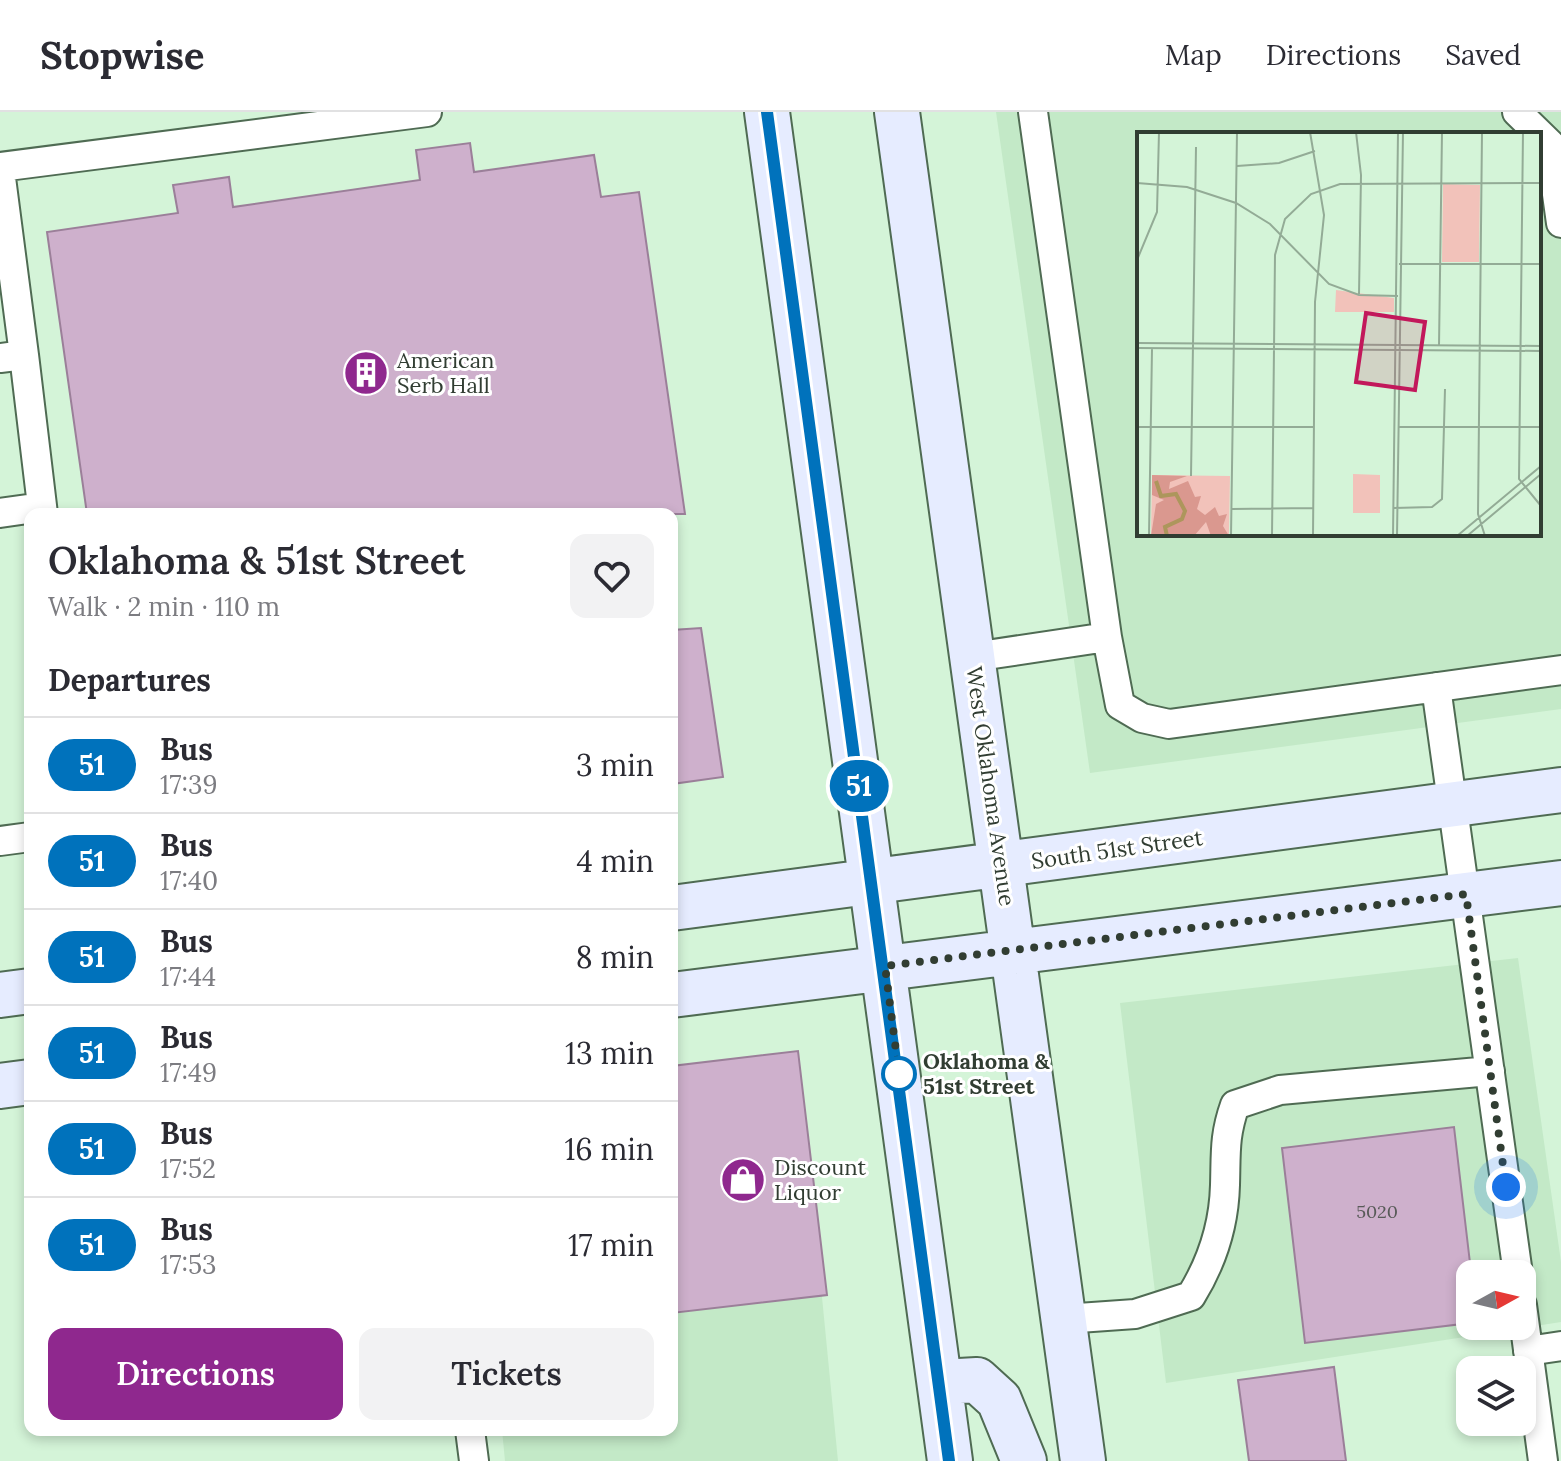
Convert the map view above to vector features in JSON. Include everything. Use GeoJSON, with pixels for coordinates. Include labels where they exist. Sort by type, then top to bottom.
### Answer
{"type":"FeatureCollection","features":[{"type":"Feature","properties":{"kind":"main road"},"geometry":{"type":"LineString","coordinates":[[767,112],[950,1461]]}},
{"type":"Feature","properties":{"kind":"main road","name":"West Oklahoma Avenue"},"geometry":{"type":"LineString","coordinates":[[897,112],[1083,1461]]}},
{"type":"Feature","properties":{"kind":"main road","name":"South 51st Street"},"geometry":{"type":"LineString","coordinates":[[678,907],[1561,790]]}},
{"type":"Feature","properties":{"kind":"main road"},"geometry":{"type":"LineString","coordinates":[[678,994],[1561,883]]}},
{"type":"Feature","properties":{"kind":"main road"},"geometry":{"type":"LineString","coordinates":[[0,995],[24,992]]}},
{"type":"Feature","properties":{"kind":"main road"},"geometry":{"type":"LineString","coordinates":[[0,1086],[24,1083]]}},
{"type":"Feature","properties":{"kind":"main road"},"geometry":{"type":"LineString","coordinates":[[941,1382],[977,1380],[999,1400],[1024,1461]]}},
{"type":"Feature","properties":{"kind":"lane"},"geometry":{"type":"LineString","coordinates":[[43,508],[12,357],[0,168],[427,112]]}},
{"type":"Feature","properties":{"kind":"lane"},"geometry":{"type":"LineString","coordinates":[[1033,112],[1107,637],[1120,705],[1142,718],[1169,724],[1561,670]]}},
{"type":"Feature","properties":{"kind":"lane"},"geometry":{"type":"LineString","coordinates":[[1517,112],[1538,132]]}},
{"type":"Feature","properties":{"kind":"lane"},"geometry":{"type":"LineString","coordinates":[[1546,112],[1561,223]]}},
{"type":"Feature","properties":{"kind":"lane"},"geometry":{"type":"LineString","coordinates":[[1541,135],[1550,144]]}},
{"type":"Feature","properties":{"kind":"lane"},"geometry":{"type":"LineString","coordinates":[[0,513],[24,511]]}},
{"type":"Feature","properties":{"kind":"lane"},"geometry":{"type":"LineString","coordinates":[[973,657],[1107,637]]}},
{"type":"Feature","properties":{"kind":"lane"},"geometry":{"type":"LineString","coordinates":[[1436,687],[1516,1260]]}},
{"type":"Feature","properties":{"kind":"lane"},"geometry":{"type":"LineString","coordinates":[[0,841],[24,838]]}},
{"type":"Feature","properties":{"kind":"lane"},"geometry":{"type":"LineString","coordinates":[[1064,1319],[1135,1314],[1191,1296],[1216,1247],[1225,1187],[1225,1133],[1235,1105],[1280,1090],[1490,1071]]}},
{"type":"Feature","properties":{"kind":"lane"},"geometry":{"type":"LineString","coordinates":[[1527,1340],[1543,1461]]}},
{"type":"Feature","properties":{"kind":"lane"},"geometry":{"type":"LineString","coordinates":[[1528,1351],[1561,1346]]}},
{"type":"Feature","properties":{"kind":"lane"},"geometry":{"type":"LineString","coordinates":[[469,1460],[470,1436]]}},
{"type":"Feature","properties":{"kind":"shaded area"},"geometry":{"type":"Polygon","coordinates":[[[996,112],[1561,112],[1561,709],[1090,773],[996,112]]]}},
{"type":"Feature","properties":{"kind":"shaded area"},"geometry":{"type":"Polygon","coordinates":[[[1518,958],[1561,1262],[1561,1322],[1536,1326],[1536,1260],[1456,1260],[1456,1338],[1166,1383],[1120,1003],[1518,958]]]}},
{"type":"Feature","properties":{"kind":"shaded area"},"geometry":{"type":"Polygon","coordinates":[[[798,1051],[838,1461],[505,1461],[503,1436],[678,1436],[678,1065],[798,1051]]]}},
{"type":"Feature","properties":{"kind":"building","name":"American Serb Hall"},"geometry":{"type":"Polygon","coordinates":[[[470,143],[474,172],[594,155],[601,197],[639,192],[685,514],[678,514],[678,508],[86,508],[47,232],[178,213],[173,185],[229,177],[233,207],[420,180],[416,150],[470,143]]]}},
{"type":"Feature","properties":{"kind":"building"},"geometry":{"type":"Polygon","coordinates":[[[701,628],[723,777],[678,783],[678,630],[701,628]]]}},
{"type":"Feature","properties":{"kind":"building","name":"Discount Liquor"},"geometry":{"type":"Polygon","coordinates":[[[798,1051],[827,1295],[678,1312],[678,1065],[798,1051]]]}},
{"type":"Feature","properties":{"kind":"building"},"geometry":{"type":"Polygon","coordinates":[[[1454,1127],[1470,1260],[1456,1260],[1456,1325],[1305,1343],[1282,1148],[1454,1127]]]}},
{"type":"Feature","properties":{"kind":"building"},"geometry":{"type":"Polygon","coordinates":[[[1334,1367],[1346,1461],[1249,1461],[1238,1380],[1334,1367]]]}},
{"type":"Feature","properties":{"kind":"bus line","name":"51"},"geometry":{"type":"LineString","coordinates":[[767,112],[885,966],[949,1461]]}},
{"type":"Feature","properties":{"kind":"place","name":"American Serb Hall"},"geometry":{"type":"Point","coordinates":[366,373]}},
{"type":"Feature","properties":{"kind":"place","name":"Oklahoma & 51st Street"},"geometry":{"type":"Point","coordinates":[899,1074]}},
{"type":"Feature","properties":{"kind":"place","name":"Discount Liquor"},"geometry":{"type":"Point","coordinates":[743,1180]}},
{"type":"Feature","properties":{"kind":"route"},"geometry":{"type":"LineString","coordinates":[[899,1074],[885,966],[1466,894],[1506,1187]]}}]}
